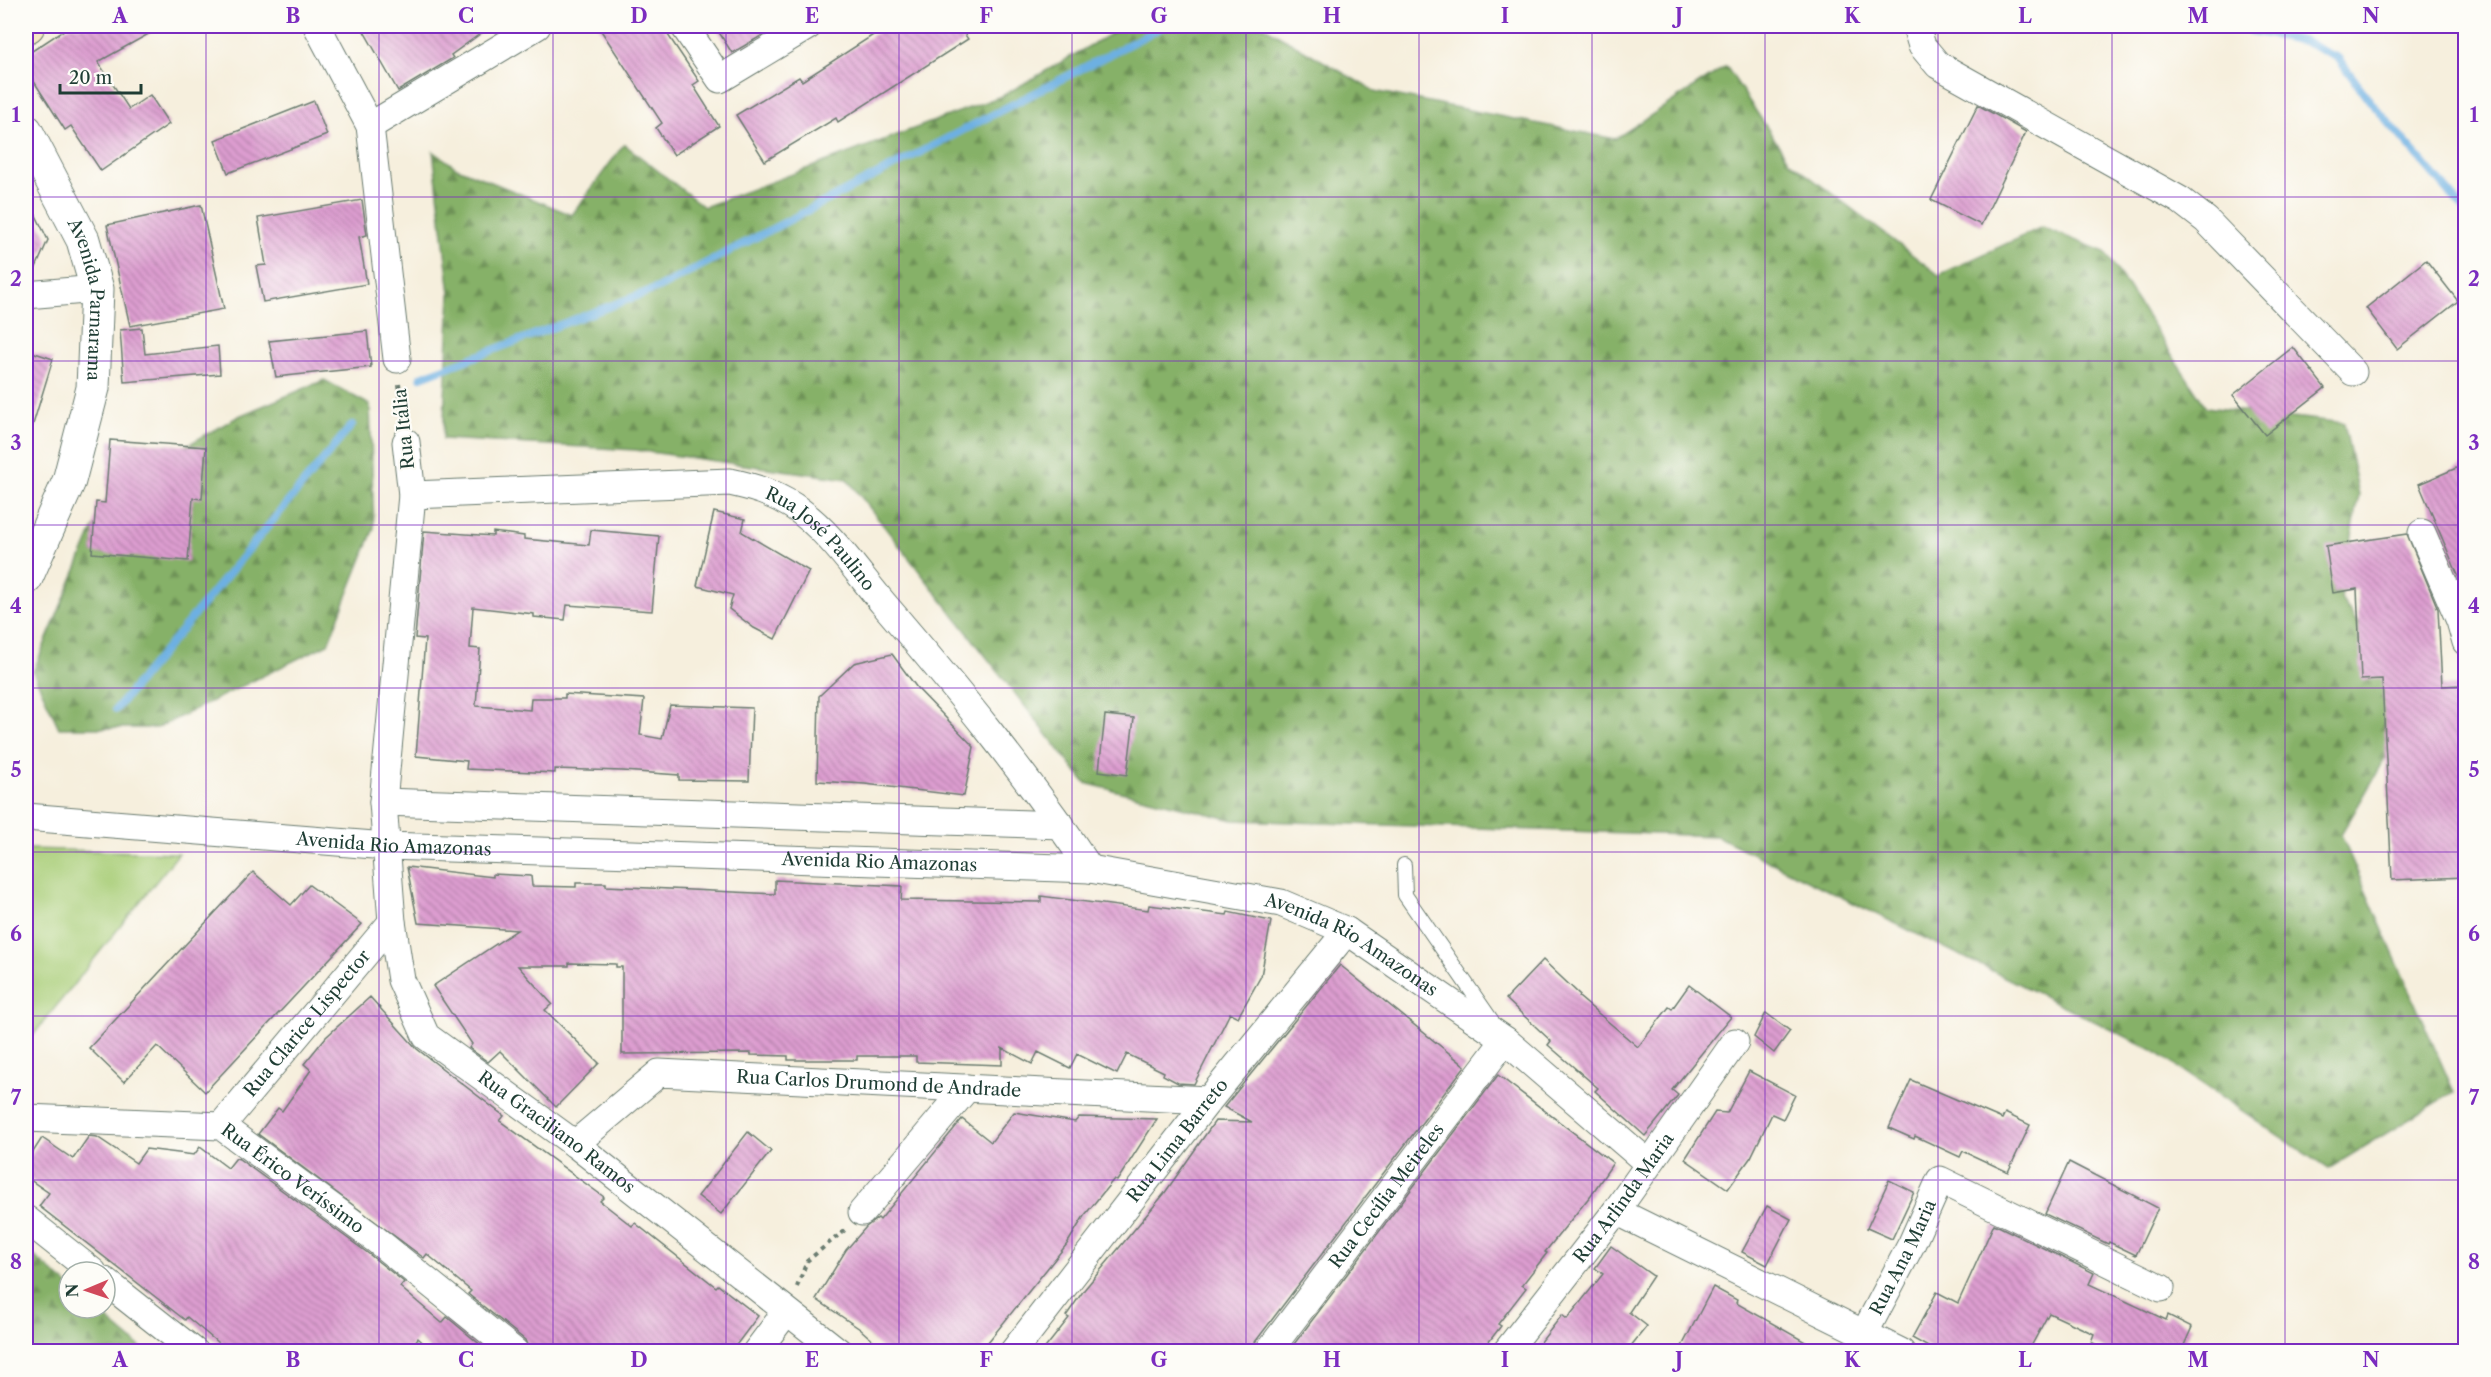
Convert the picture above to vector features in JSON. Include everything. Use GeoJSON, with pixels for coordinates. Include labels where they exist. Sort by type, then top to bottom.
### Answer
{"type":"FeatureCollection","features":[{"type":"Feature","properties":{"kind":"street"},"geometry":{"type":"LineString","coordinates":[[317,26],[370,126],[397,359]]}},
{"type":"Feature","properties":{"kind":"street"},"geometry":{"type":"LineString","coordinates":[[370,126],[537,26]]}},
{"type":"Feature","properties":{"kind":"street"},"geometry":{"type":"LineString","coordinates":[[684,26],[720,80],[808,26]]}},
{"type":"Feature","properties":{"kind":"street"},"geometry":{"type":"LineString","coordinates":[[1916,26],[1922,46],[1938,65],[2180,200],[2206,220],[2353,372]]}},
{"type":"Feature","properties":{"kind":"street","name":"Avenida Parnarama"},"geometry":{"type":"LineString","coordinates":[[26,130],[83,240],[97,289],[93,388],[69,481],[26,578]]}},
{"type":"Feature","properties":{"kind":"street"},"geometry":{"type":"LineString","coordinates":[[26,295],[97,289]]}},
{"type":"Feature","properties":{"kind":"street","name":"Rua Itália"},"geometry":{"type":"LineString","coordinates":[[386,846],[383,801],[412,495],[406,442]]}},
{"type":"Feature","properties":{"kind":"street","name":"Rua José Paulino"},"geometry":{"type":"LineString","coordinates":[[412,495],[730,482],[766,490],[795,507],[827,537],[928,656],[1060,825],[1090,869]]}},
{"type":"Feature","properties":{"kind":"street"},"geometry":{"type":"LineString","coordinates":[[2422,533],[2460,621],[2466,642]]}},
{"type":"Feature","properties":{"kind":"street"},"geometry":{"type":"LineString","coordinates":[[383,801],[1060,825]]}},
{"type":"Feature","properties":{"kind":"street","name":"Avenida Rio Amazonas"},"geometry":{"type":"LineString","coordinates":[[26,817],[386,846],[1090,869],[1281,903],[1347,931],[1505,1040],[1648,1163]]}},
{"type":"Feature","properties":{"kind":"street","name":"Rua Graciliano Ramos"},"geometry":{"type":"LineString","coordinates":[[386,846],[392,922],[401,980],[426,1036],[575,1144],[838,1352]]}},
{"type":"Feature","properties":{"kind":"street","name":"Rua Clarice Lispector"},"geometry":{"type":"LineString","coordinates":[[220,1126],[392,922]]}},
{"type":"Feature","properties":{"kind":"street","name":"Rua Lima Barreto"},"geometry":{"type":"LineString","coordinates":[[1013,1352],[1208,1100],[1347,931]]}},
{"type":"Feature","properties":{"kind":"street","name":"Rua Cecília Meireles"},"geometry":{"type":"LineString","coordinates":[[1268,1352],[1505,1040]]}},
{"type":"Feature","properties":{"kind":"street","name":"Rua Arlinda Maria"},"geometry":{"type":"LineString","coordinates":[[1506,1352],[1616,1211],[1735,1042]]}},
{"type":"Feature","properties":{"kind":"street","name":"Rua Carlos Drumond de Andrade"},"geometry":{"type":"LineString","coordinates":[[575,1144],[658,1073],[1208,1100]]}},
{"type":"Feature","properties":{"kind":"street"},"geometry":{"type":"LineString","coordinates":[[862,1212],[967,1088]]}},
{"type":"Feature","properties":{"kind":"street","name":"Rua Érico Veríssimo"},"geometry":{"type":"LineString","coordinates":[[26,1118],[220,1126],[375,1239],[509,1350]]}},
{"type":"Feature","properties":{"kind":"street","name":"Rua Ana Maria"},"geometry":{"type":"LineString","coordinates":[[1864,1334],[1912,1243],[1940,1180],[2161,1288]]}},
{"type":"Feature","properties":{"kind":"street"},"geometry":{"type":"LineString","coordinates":[[1616,1211],[1901,1352]]}},
{"type":"Feature","properties":{"kind":"street"},"geometry":{"type":"LineString","coordinates":[[26,1220],[78,1260]]}},
{"type":"Feature","properties":{"kind":"street"},"geometry":{"type":"LineString","coordinates":[[117,1290],[195,1352]]}},
{"type":"Feature","properties":{"kind":"street"},"geometry":{"type":"LineString","coordinates":[[756,1352],[786,1312]]}},
{"type":"Feature","properties":{"kind":"lane"},"geometry":{"type":"LineString","coordinates":[[1404,865],[1404,895],[1505,1040]]}},
{"type":"Feature","properties":{"kind":"path","name":"Rua Itália"},"geometry":{"type":"LineString","coordinates":[[397,359],[406,442]]}},
{"type":"Feature","properties":{"kind":"path"},"geometry":{"type":"LineString","coordinates":[[786,1312],[807,1261],[835,1241],[862,1212]]}},
{"type":"Feature","properties":{"kind":"green space"},"geometry":{"type":"Polygon","coordinates":[[[1124,26],[1263,26],[1374,91],[1615,139],[1726,66],[1789,161],[1939,275],[2042,227],[2105,252],[2206,407],[2344,423],[2359,495],[2341,598],[2414,709],[2341,835],[2454,1092],[2328,1169],[2151,1049],[1717,836],[1233,820],[1085,783],[847,479],[635,450],[443,439],[450,294],[433,151],[457,168],[572,215],[624,144],[704,207],[1004,95],[1124,26]]]}},
{"type":"Feature","properties":{"kind":"green space"},"geometry":{"type":"Polygon","coordinates":[[[324,380],[370,405],[374,528],[328,644],[157,728],[59,728],[33,672],[110,489],[239,416],[324,380]]]}},
{"type":"Feature","properties":{"kind":"green space"},"geometry":{"type":"Polygon","coordinates":[[[26,849],[179,853],[26,1044],[26,849]]]}},
{"type":"Feature","properties":{"kind":"green space"},"geometry":{"type":"Polygon","coordinates":[[[26,1249],[57,1276],[57,1320],[108,1320],[145,1351],[26,1351],[26,1249]]]}},
{"type":"Feature","properties":{"kind":"building"},"geometry":{"type":"Polygon","coordinates":[[[70,26],[163,26],[98,62],[129,109],[150,95],[169,124],[101,171],[71,126],[65,130],[26,69],[26,55],[70,26]]]}},
{"type":"Feature","properties":{"kind":"building"},"geometry":{"type":"Polygon","coordinates":[[[361,26],[491,26],[451,55],[453,58],[398,91],[361,26]]]}},
{"type":"Feature","properties":{"kind":"building"},"geometry":{"type":"Polygon","coordinates":[[[598,26],[662,26],[699,81],[693,85],[719,126],[674,155],[656,128],[662,123],[598,26]]]}},
{"type":"Feature","properties":{"kind":"building"},"geometry":{"type":"Polygon","coordinates":[[[715,26],[778,26],[732,53],[715,26]]]}},
{"type":"Feature","properties":{"kind":"building"},"geometry":{"type":"Polygon","coordinates":[[[887,26],[959,26],[968,39],[838,122],[836,118],[765,161],[736,115],[799,77],[802,81],[887,26]]]}},
{"type":"Feature","properties":{"kind":"building"},"geometry":{"type":"Polygon","coordinates":[[[314,101],[327,135],[228,173],[215,140],[314,101]]]}},
{"type":"Feature","properties":{"kind":"building"},"geometry":{"type":"Polygon","coordinates":[[[1978,105],[2026,132],[1981,225],[1931,200],[1978,105]]]}},
{"type":"Feature","properties":{"kind":"building"},"geometry":{"type":"Polygon","coordinates":[[[26,195],[48,240],[31,279],[26,279],[26,195]]]}},
{"type":"Feature","properties":{"kind":"building"},"geometry":{"type":"Polygon","coordinates":[[[362,200],[367,235],[359,237],[367,284],[263,302],[256,266],[266,265],[258,218],[362,200]]]}},
{"type":"Feature","properties":{"kind":"building"},"geometry":{"type":"Polygon","coordinates":[[[201,205],[224,309],[130,326],[107,225],[201,205]]]}},
{"type":"Feature","properties":{"kind":"building"},"geometry":{"type":"Polygon","coordinates":[[[2426,260],[2458,301],[2397,349],[2366,308],[2426,260]]]}},
{"type":"Feature","properties":{"kind":"building"},"geometry":{"type":"Polygon","coordinates":[[[142,328],[145,354],[218,346],[220,374],[124,382],[120,330],[142,328]]]}},
{"type":"Feature","properties":{"kind":"building"},"geometry":{"type":"Polygon","coordinates":[[[367,331],[371,367],[276,377],[269,341],[367,331]]]}},
{"type":"Feature","properties":{"kind":"building"},"geometry":{"type":"Polygon","coordinates":[[[2293,347],[2325,388],[2265,435],[2233,395],[2293,347]]]}},
{"type":"Feature","properties":{"kind":"building"},"geometry":{"type":"Polygon","coordinates":[[[26,350],[53,359],[31,431],[26,430],[26,350]]]}},
{"type":"Feature","properties":{"kind":"building"},"geometry":{"type":"Polygon","coordinates":[[[110,440],[206,447],[202,499],[193,498],[188,561],[92,553],[96,502],[105,503],[110,440]]]}},
{"type":"Feature","properties":{"kind":"building"},"geometry":{"type":"Polygon","coordinates":[[[2466,464],[2466,594],[2419,484],[2466,464]]]}},
{"type":"Feature","properties":{"kind":"building"},"geometry":{"type":"Polygon","coordinates":[[[714,512],[745,519],[742,532],[809,571],[775,639],[754,628],[729,609],[733,595],[697,586],[714,512]]]}},
{"type":"Feature","properties":{"kind":"building"},"geometry":{"type":"Polygon","coordinates":[[[591,530],[659,536],[652,611],[567,605],[565,620],[473,607],[470,648],[480,649],[476,706],[530,710],[531,698],[565,698],[565,694],[644,699],[640,735],[662,739],[670,705],[752,708],[749,781],[679,780],[679,775],[623,771],[555,769],[555,773],[466,769],[467,761],[416,756],[425,639],[415,638],[424,531],[493,536],[493,532],[524,536],[524,539],[589,545],[591,530]]]}},
{"type":"Feature","properties":{"kind":"building"},"geometry":{"type":"Polygon","coordinates":[[[2407,534],[2438,609],[2442,686],[2462,685],[2466,749],[2466,877],[2392,880],[2382,679],[2361,680],[2357,589],[2333,593],[2326,546],[2407,534]]]}},
{"type":"Feature","properties":{"kind":"building"},"geometry":{"type":"Polygon","coordinates":[[[892,654],[917,688],[974,747],[964,796],[865,784],[817,781],[819,696],[854,663],[892,654]]]}},
{"type":"Feature","properties":{"kind":"building"},"geometry":{"type":"Polygon","coordinates":[[[1105,715],[1134,718],[1127,775],[1099,771],[1105,715]]]}},
{"type":"Feature","properties":{"kind":"building"},"geometry":{"type":"Polygon","coordinates":[[[407,867],[493,877],[493,874],[531,876],[532,886],[576,887],[576,883],[606,883],[606,886],[775,894],[775,880],[902,886],[901,900],[1041,902],[1041,896],[1148,910],[1149,905],[1227,915],[1228,912],[1271,921],[1261,976],[1238,1017],[1230,1013],[1194,1084],[1178,1083],[1163,1075],[1164,1072],[1127,1054],[1117,1074],[1077,1054],[1070,1068],[1038,1052],[1032,1064],[1002,1048],[1002,1065],[916,1062],[916,1056],[857,1056],[857,1060],[788,1060],[788,1056],[751,1055],[751,1053],[622,1054],[622,967],[616,967],[616,964],[569,963],[569,966],[518,966],[552,1004],[545,1010],[599,1063],[556,1107],[500,1051],[488,1062],[469,1048],[472,1044],[433,986],[517,930],[418,923],[407,867]]]}},
{"type":"Feature","properties":{"kind":"building"},"geometry":{"type":"Polygon","coordinates":[[[253,872],[291,905],[309,885],[362,924],[205,1092],[157,1046],[124,1082],[89,1048],[253,872]]]}},
{"type":"Feature","properties":{"kind":"building"},"geometry":{"type":"Polygon","coordinates":[[[1543,960],[1580,995],[1579,997],[1638,1047],[1669,1007],[1672,1009],[1689,985],[1731,1017],[1672,1090],[1678,1095],[1645,1136],[1595,1091],[1598,1088],[1548,1045],[1551,1041],[1506,999],[1543,960]]]}},
{"type":"Feature","properties":{"kind":"building"},"geometry":{"type":"Polygon","coordinates":[[[1340,965],[1465,1066],[1255,1342],[1252,1352],[1042,1352],[1069,1318],[1066,1316],[1084,1290],[1164,1194],[1215,1121],[1252,1122],[1224,1107],[1340,965]]]}},
{"type":"Feature","properties":{"kind":"building"},"geometry":{"type":"Polygon","coordinates":[[[370,997],[417,1049],[504,1116],[500,1121],[604,1197],[600,1201],[632,1226],[635,1223],[716,1287],[718,1285],[758,1316],[731,1352],[530,1352],[525,1340],[468,1294],[471,1291],[427,1254],[424,1258],[258,1134],[278,1108],[282,1111],[311,1070],[304,1064],[326,1037],[370,997]]]}},
{"type":"Feature","properties":{"kind":"building"},"geometry":{"type":"Polygon","coordinates":[[[1766,1013],[1790,1031],[1774,1053],[1754,1037],[1766,1013]]]}},
{"type":"Feature","properties":{"kind":"building"},"geometry":{"type":"Polygon","coordinates":[[[1749,1071],[1795,1095],[1783,1119],[1772,1114],[1751,1157],[1728,1189],[1685,1159],[1715,1112],[1727,1113],[1749,1071]]]}},
{"type":"Feature","properties":{"kind":"building"},"geometry":{"type":"Polygon","coordinates":[[[1498,1075],[1613,1163],[1522,1285],[1526,1288],[1498,1324],[1501,1326],[1481,1352],[1288,1352],[1498,1075]]]}},
{"type":"Feature","properties":{"kind":"building"},"geometry":{"type":"Polygon","coordinates":[[[1911,1080],[2002,1119],[2005,1113],[2030,1125],[2008,1172],[1963,1151],[1960,1157],[1915,1136],[1914,1139],[1889,1128],[1911,1080]]]}},
{"type":"Feature","properties":{"kind":"building"},"geometry":{"type":"Polygon","coordinates":[[[1014,1112],[1075,1122],[1079,1117],[1157,1119],[1117,1181],[1114,1179],[1084,1216],[1067,1244],[980,1352],[886,1352],[860,1329],[816,1299],[846,1250],[866,1227],[878,1218],[880,1220],[962,1119],[991,1142],[1014,1112]]]}},
{"type":"Feature","properties":{"kind":"building"},"geometry":{"type":"Polygon","coordinates":[[[748,1132],[771,1151],[721,1214],[698,1196],[748,1132]]]}},
{"type":"Feature","properties":{"kind":"building"},"geometry":{"type":"Polygon","coordinates":[[[89,1136],[97,1137],[136,1163],[146,1149],[194,1155],[200,1147],[228,1168],[236,1158],[239,1159],[404,1282],[400,1287],[442,1323],[447,1317],[489,1352],[433,1352],[418,1338],[407,1352],[229,1352],[187,1317],[185,1320],[117,1267],[117,1260],[108,1260],[39,1206],[49,1193],[26,1177],[26,1163],[42,1138],[73,1159],[89,1136]]]}},
{"type":"Feature","properties":{"kind":"building"},"geometry":{"type":"Polygon","coordinates":[[[2069,1162],[2158,1208],[2136,1255],[2045,1214],[2069,1162]]]}},
{"type":"Feature","properties":{"kind":"building"},"geometry":{"type":"Polygon","coordinates":[[[1889,1180],[1914,1192],[1892,1239],[1867,1228],[1889,1180]]]}},
{"type":"Feature","properties":{"kind":"building"},"geometry":{"type":"Polygon","coordinates":[[[1767,1206],[1791,1219],[1767,1265],[1742,1252],[1767,1206]]]}},
{"type":"Feature","properties":{"kind":"building"},"geometry":{"type":"Polygon","coordinates":[[[1994,1224],[2094,1273],[2089,1284],[2166,1320],[2168,1315],[2192,1327],[2181,1352],[2111,1352],[2091,1342],[2094,1334],[2049,1313],[2028,1352],[1937,1352],[1912,1338],[1937,1292],[1958,1303],[1994,1224]]]}},
{"type":"Feature","properties":{"kind":"building"},"geometry":{"type":"Polygon","coordinates":[[[1611,1246],[1653,1276],[1629,1312],[1647,1326],[1626,1352],[1533,1352],[1562,1315],[1567,1319],[1603,1274],[1595,1268],[1611,1246]]]}},
{"type":"Feature","properties":{"kind":"building"},"geometry":{"type":"Polygon","coordinates":[[[1713,1287],[1737,1300],[1736,1303],[1823,1352],[1679,1352],[1713,1287]]]}},
{"type":"Feature","properties":{"kind":"waterway"},"geometry":{"type":"LineString","coordinates":[[421,377],[658,288],[1164,26]]}},
{"type":"Feature","properties":{"kind":"waterway"},"geometry":{"type":"LineString","coordinates":[[2227,26],[2303,41],[2338,58],[2370,101],[2466,212]]}},
{"type":"Feature","properties":{"kind":"waterway"},"geometry":{"type":"LineString","coordinates":[[116,709],[352,425]]}}]}
